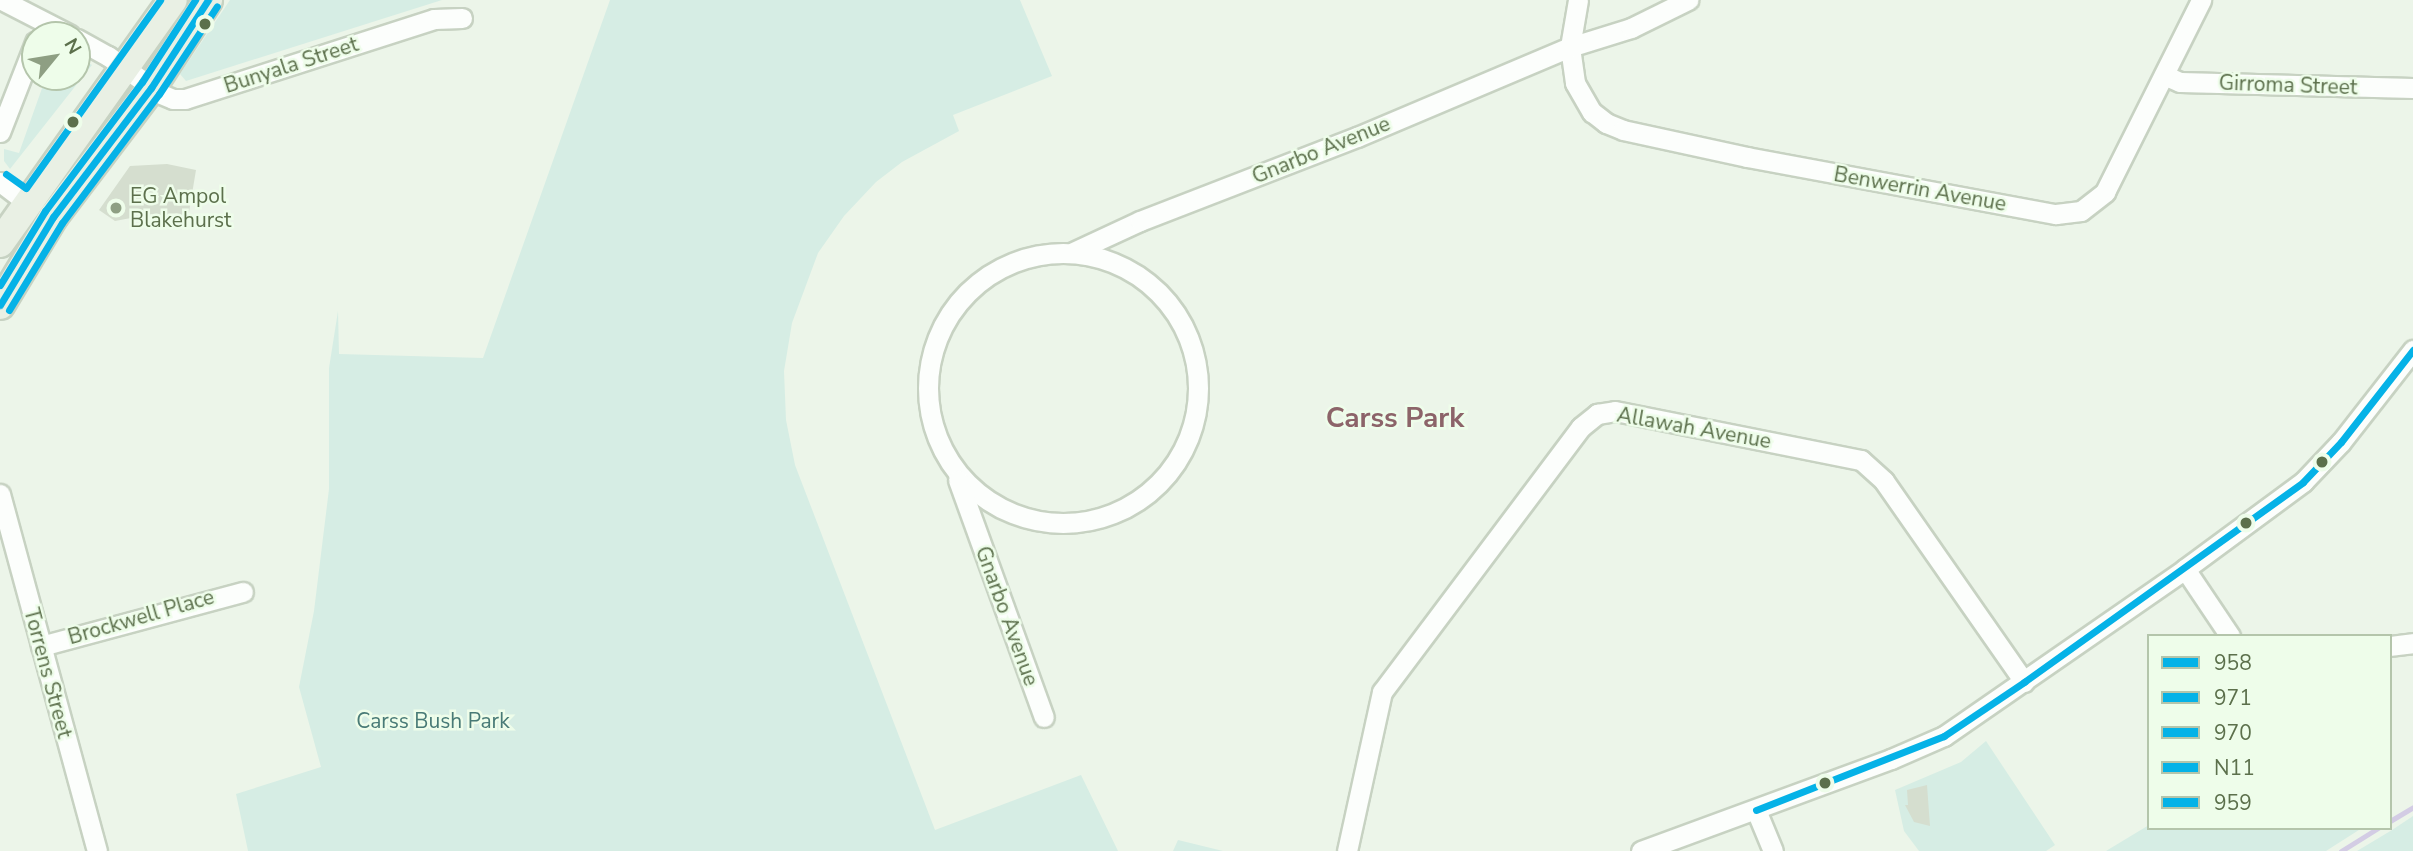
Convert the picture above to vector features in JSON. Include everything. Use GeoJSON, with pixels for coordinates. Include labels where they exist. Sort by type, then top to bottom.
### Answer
{"type":"FeatureCollection","features":[{"type":"Feature","properties":{"kind":"highway"},"geometry":{"type":"LineString","coordinates":[[0,243],[173,0]]}},
{"type":"Feature","properties":{"kind":"highway"},"geometry":{"type":"LineString","coordinates":[[0,306],[53,217],[151,88],[208,0]]}},
{"type":"Feature","properties":{"kind":"street"},"geometry":{"type":"LineString","coordinates":[[2,0],[31,21]]}},
{"type":"Feature","properties":{"kind":"street","name":"Benwerrin Avenue"},"geometry":{"type":"LineString","coordinates":[[1578,0],[1570,47],[1575,83],[1583,99],[1606,123],[1623,130],[1747,157],[2056,214],[2081,211],[2099,199],[2111,182],[2201,0]]}},
{"type":"Feature","properties":{"kind":"street","name":"Gnarbo Avenue"},"geometry":{"type":"LineString","coordinates":[[1073,252],[1140,221],[1357,136],[1570,47],[1619,32],[1688,0]]}},
{"type":"Feature","properties":{"kind":"street","name":"Bunyala Street"},"geometry":{"type":"LineString","coordinates":[[91,47],[151,88],[173,99],[185,99],[434,19],[462,18]]}},
{"type":"Feature","properties":{"kind":"street","name":"Girroma Street"},"geometry":{"type":"LineString","coordinates":[[2164,75],[2180,82],[2413,88]]}},
{"type":"Feature","properties":{"kind":"street"},"geometry":{"type":"LineString","coordinates":[[0,132],[21,78]]}},
{"type":"Feature","properties":{"kind":"street"},"geometry":{"type":"LineString","coordinates":[[0,182],[28,202]]}},
{"type":"Feature","properties":{"kind":"street","name":"Gnarbo Avenue"},"geometry":{"type":"LineString","coordinates":[[956,475],[992,507],[1012,516],[1051,523],[1092,520],[1110,515],[1146,496],[1176,463],[1194,425],[1198,387],[1191,346],[1171,308],[1145,281],[1109,261],[1073,252],[1054,251],[1007,265],[972,288],[943,326],[930,364],[930,411],[937,435],[956,475],[1044,717]]}},
{"type":"Feature","properties":{"kind":"street"},"geometry":{"type":"LineString","coordinates":[[1641,851],[1756,810],[1944,736],[2185,569],[2317,470],[2413,350]]}},
{"type":"Feature","properties":{"kind":"street","name":"Allawah Avenue"},"geometry":{"type":"LineString","coordinates":[[1347,851],[1382,692],[1581,427],[1597,414],[1615,411],[1861,460],[1884,481],[2024,682]]}},
{"type":"Feature","properties":{"kind":"street","name":"Torrens Street"},"geometry":{"type":"LineString","coordinates":[[0,494],[97,851]]}},
{"type":"Feature","properties":{"kind":"street"},"geometry":{"type":"LineString","coordinates":[[2185,569],[2229,634]]}},
{"type":"Feature","properties":{"kind":"street","name":"Brockwell Place"},"geometry":{"type":"LineString","coordinates":[[41,646],[229,593],[243,592]]}},
{"type":"Feature","properties":{"kind":"street"},"geometry":{"type":"LineString","coordinates":[[2392,646],[2413,643]]}},
{"type":"Feature","properties":{"kind":"street"},"geometry":{"type":"LineString","coordinates":[[1756,810],[1773,851]]}},
{"type":"Feature","properties":{"kind":"green space"},"geometry":{"type":"Polygon","coordinates":[[[230,0],[442,0],[186,81],[180,74],[230,0]]]}},
{"type":"Feature","properties":{"kind":"green space","name":"Carss Bush Park"},"geometry":{"type":"Polygon","coordinates":[[[610,0],[1020,0],[1052,76],[953,115],[959,131],[902,162],[876,182],[844,216],[818,253],[792,323],[784,371],[786,420],[795,465],[935,830],[1081,775],[1118,851],[248,851],[236,794],[321,767],[299,687],[314,611],[329,489],[329,368],[338,311],[339,354],[483,358],[610,0]]]}},
{"type":"Feature","properties":{"kind":"green space"},"geometry":{"type":"Polygon","coordinates":[[[41,91],[72,91],[10,169],[4,161],[4,149],[19,153],[41,91]]]}},
{"type":"Feature","properties":{"kind":"green space"},"geometry":{"type":"Polygon","coordinates":[[[1986,741],[2055,845],[2046,851],[1919,851],[1904,831],[1895,790],[1961,762],[1986,741]]]}},
{"type":"Feature","properties":{"kind":"green space"},"geometry":{"type":"Polygon","coordinates":[[[2413,816],[2413,851],[2357,851],[2392,830],[2413,816]]]}},
{"type":"Feature","properties":{"kind":"green space"},"geometry":{"type":"Polygon","coordinates":[[[2147,826],[2147,830],[2359,830],[2326,851],[2106,851],[2147,826]]]}},
{"type":"Feature","properties":{"kind":"green space"},"geometry":{"type":"Polygon","coordinates":[[[1178,840],[1223,851],[1173,851],[1178,840]]]}},
{"type":"Feature","properties":{"kind":"building"},"geometry":{"type":"Polygon","coordinates":[[[167,164],[196,170],[188,218],[153,224],[152,214],[115,221],[99,210],[130,166],[167,164]]]}},
{"type":"Feature","properties":{"kind":"building"},"geometry":{"type":"Polygon","coordinates":[[[1927,785],[1930,826],[1914,822],[1905,805],[1908,805],[1907,790],[1927,785]]]}},
{"type":"Feature","properties":{"kind":"waterway"},"geometry":{"type":"LineString","coordinates":[[2392,820],[2413,807]]}},
{"type":"Feature","properties":{"kind":"waterway"},"geometry":{"type":"LineString","coordinates":[[2341,851],[2375,830]]}},
{"type":"Feature","properties":{"kind":"transit line","name":"959"},"geometry":{"type":"LineString","coordinates":[[6,174],[26,188],[160,0]]}},
{"type":"Feature","properties":{"kind":"transit line","name":"N11"},"geometry":{"type":"LineString","coordinates":[[0,285],[45,211],[142,82],[195,0]]}},
{"type":"Feature","properties":{"kind":"transit line","name":"971"},"geometry":{"type":"LineString","coordinates":[[0,305],[53,217],[151,88],[208,0]]}},
{"type":"Feature","properties":{"kind":"transit line","name":"970"},"geometry":{"type":"LineString","coordinates":[[9,310],[62,223],[159,94],[217,6]]}},
{"type":"Feature","properties":{"kind":"transit line","name":"958"},"geometry":{"type":"LineString","coordinates":[[1756,810],[1944,736],[2024,682],[2303,482],[2341,442],[2413,350]]}},
{"type":"Feature","properties":{"kind":"place","name":"EG Ampol Blakehurst"},"geometry":{"type":"Point","coordinates":[116,208]}},
{"type":"Feature","properties":{"kind":"district","name":"Carss Park"},"geometry":{"type":"Point","coordinates":[1395,418]}}]}
